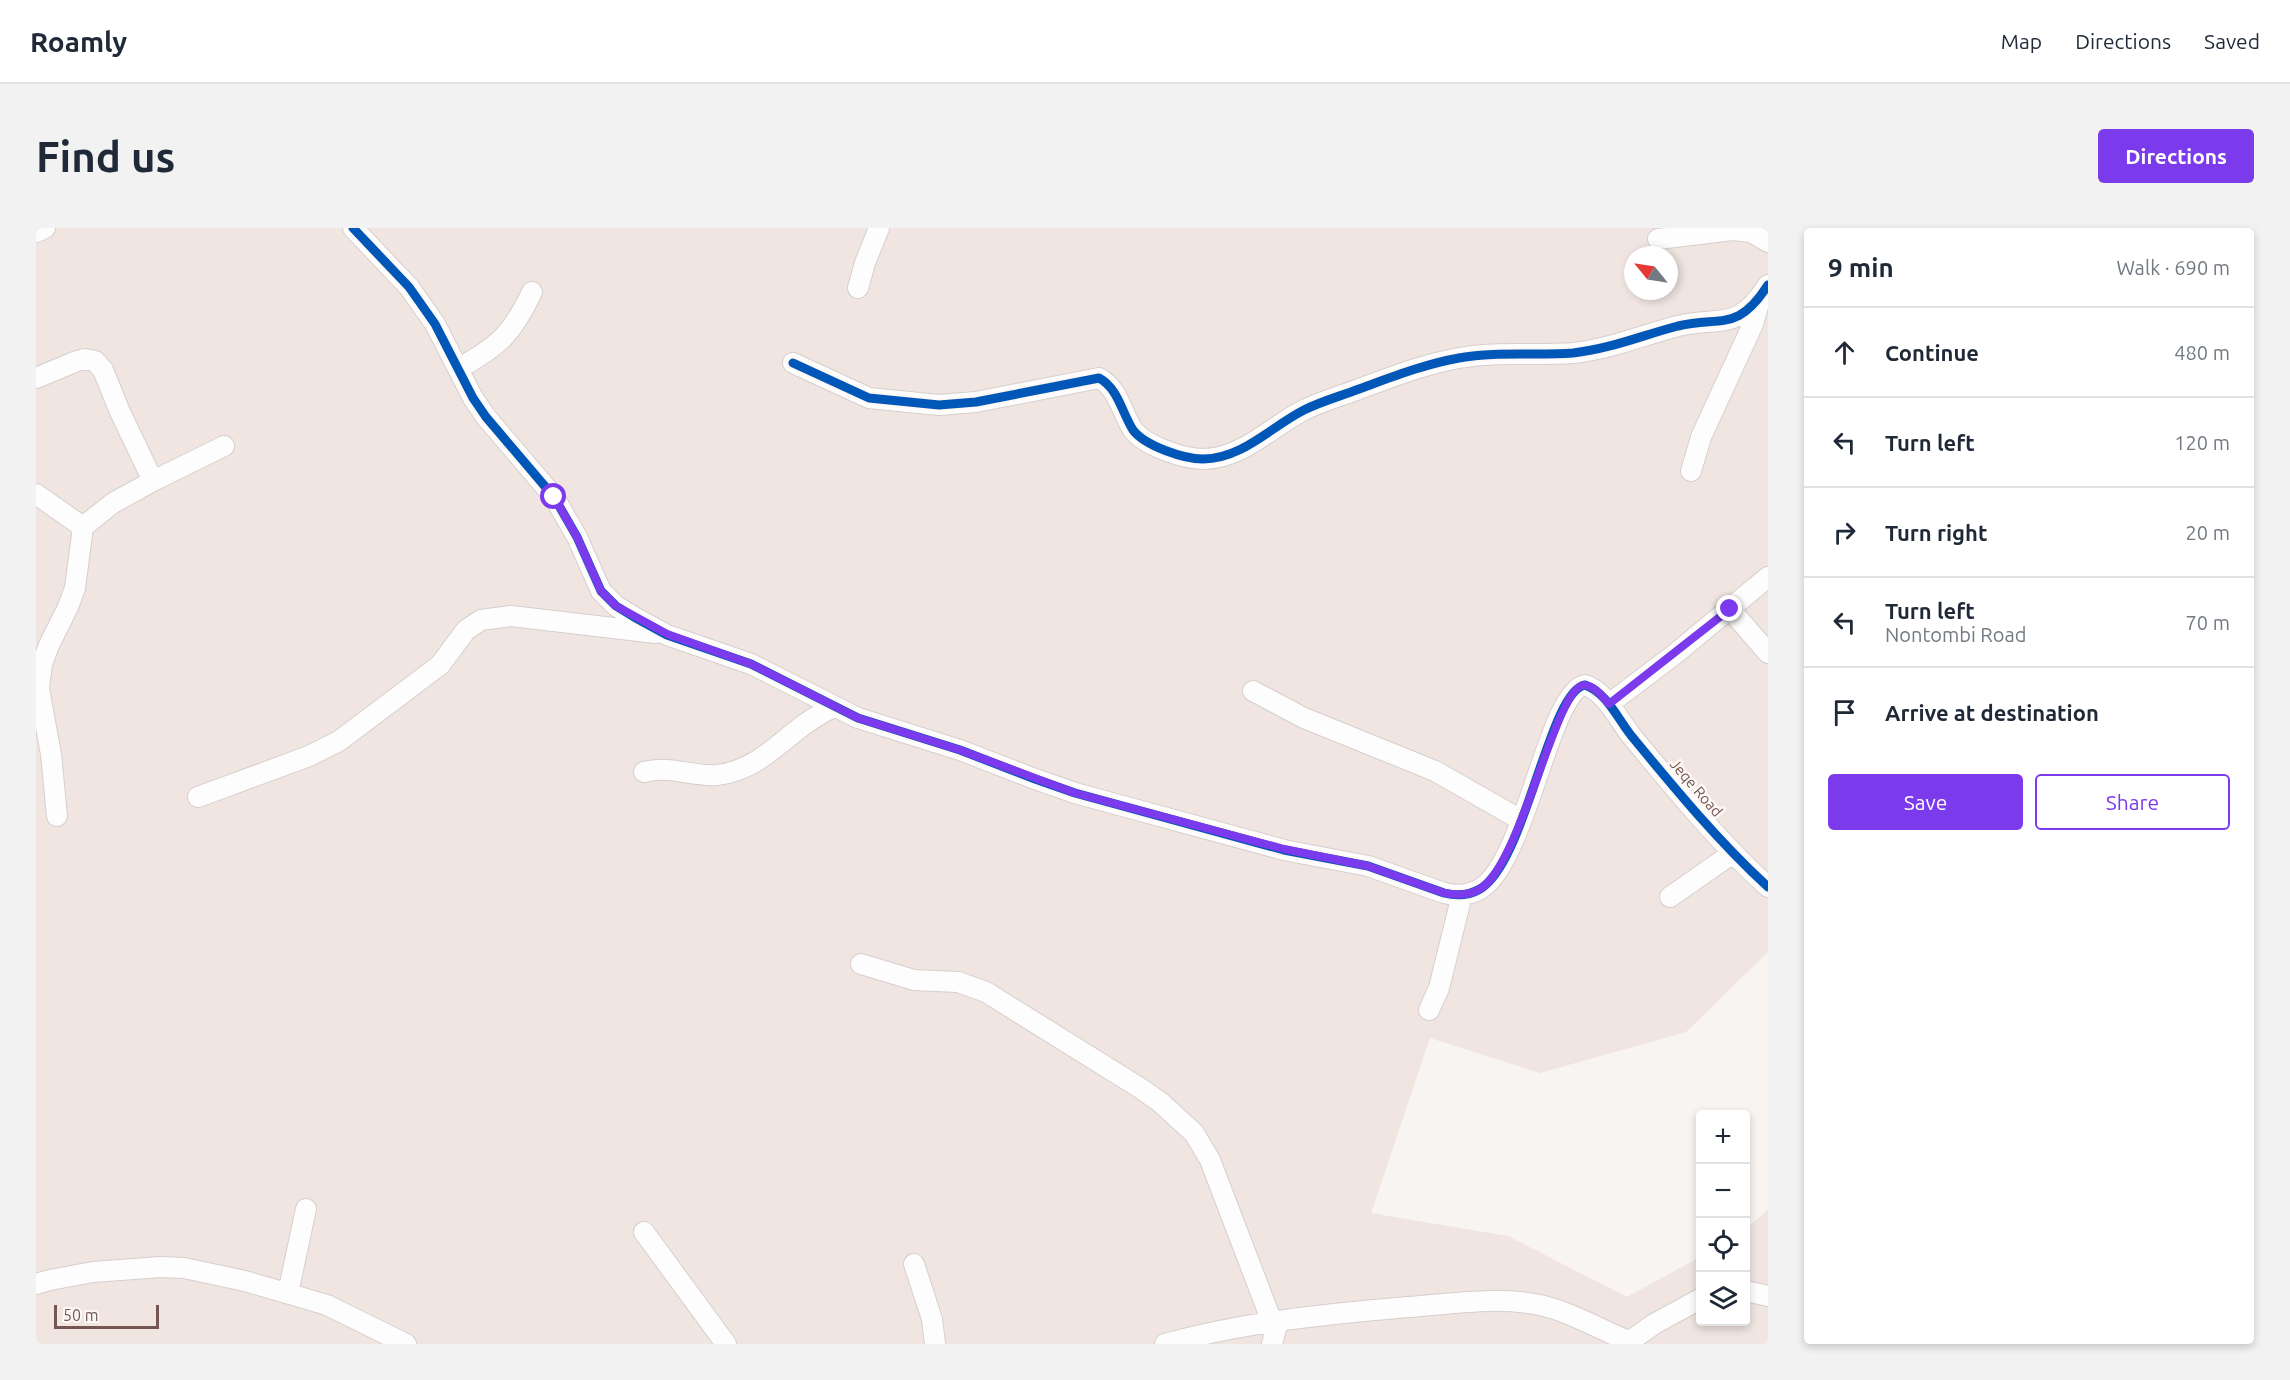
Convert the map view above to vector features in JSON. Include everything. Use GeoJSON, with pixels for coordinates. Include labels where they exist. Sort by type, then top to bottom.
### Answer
{"type":"FeatureCollection","features":[{"type":"Feature","properties":{"kind":"street"},"geometry":{"type":"LineString","coordinates":[[36,232],[45,228]]}},
{"type":"Feature","properties":{"kind":"street"},"geometry":{"type":"LineString","coordinates":[[353,228],[409,287],[435,324],[473,398],[486,417],[554,497],[577,537],[601,591],[616,606],[667,634],[751,664],[858,718],[960,750],[1075,793],[1276,848],[1368,866],[1444,893],[1462,895],[1479,889],[1496,873],[1521,820],[1435,771],[1304,718],[1253,692]]}},
{"type":"Feature","properties":{"kind":"street"},"geometry":{"type":"LineString","coordinates":[[858,288],[879,228]]}},
{"type":"Feature","properties":{"kind":"street"},"geometry":{"type":"LineString","coordinates":[[1658,239],[1733,230],[1751,232],[1768,242]]}},
{"type":"Feature","properties":{"kind":"street"},"geometry":{"type":"LineString","coordinates":[[793,363],[869,398],[939,405],[976,402],[1099,378],[1111,388],[1131,426],[1141,438],[1169,451],[1192,458],[1210,459],[1252,443],[1317,404],[1419,368],[1471,356],[1572,353],[1612,346],[1677,327],[1733,319],[1743,313],[1764,291]]}},
{"type":"Feature","properties":{"kind":"street"},"geometry":{"type":"LineString","coordinates":[[1691,471],[1701,437],[1753,324],[1764,291]]}},
{"type":"Feature","properties":{"kind":"street"},"geometry":{"type":"LineString","coordinates":[[459,368],[497,345],[521,315],[532,292]]}},
{"type":"Feature","properties":{"kind":"street"},"geometry":{"type":"LineString","coordinates":[[36,378],[85,359],[95,361],[103,370],[153,481]]}},
{"type":"Feature","properties":{"kind":"street"},"geometry":{"type":"LineString","coordinates":[[57,816],[52,763],[39,689],[42,664],[75,588],[83,527],[113,503],[224,446]]}},
{"type":"Feature","properties":{"kind":"street"},"geometry":{"type":"LineString","coordinates":[[36,494],[83,527]]}},
{"type":"Feature","properties":{"kind":"street"},"geometry":{"type":"LineString","coordinates":[[1609,704],[1768,577]]}},
{"type":"Feature","properties":{"kind":"street"},"geometry":{"type":"LineString","coordinates":[[1730,609],[1768,653]]}},
{"type":"Feature","properties":{"kind":"street"},"geometry":{"type":"LineString","coordinates":[[198,797],[309,756],[339,741],[440,665],[466,630],[481,620],[511,616],[667,634]]}},
{"type":"Feature","properties":{"kind":"street","name":"Jeqe Road"},"geometry":{"type":"LineString","coordinates":[[1521,820],[1560,717],[1575,690],[1580,686],[1588,685],[1599,692],[1633,739],[1733,853],[1768,887]]}},
{"type":"Feature","properties":{"kind":"street"},"geometry":{"type":"LineString","coordinates":[[644,772],[669,768],[707,775],[737,771],[761,759],[804,725],[833,707]]}},
{"type":"Feature","properties":{"kind":"street"},"geometry":{"type":"LineString","coordinates":[[1670,897],[1733,853]]}},
{"type":"Feature","properties":{"kind":"street"},"geometry":{"type":"LineString","coordinates":[[1429,1010],[1439,988],[1462,895]]}},
{"type":"Feature","properties":{"kind":"street"},"geometry":{"type":"LineString","coordinates":[[861,964],[914,980],[958,982],[986,992],[1121,1076],[1174,1114],[1194,1133],[1210,1160],[1275,1322],[1272,1344]]}},
{"type":"Feature","properties":{"kind":"street"},"geometry":{"type":"LineString","coordinates":[[288,1293],[306,1209]]}},
{"type":"Feature","properties":{"kind":"street"},"geometry":{"type":"LineString","coordinates":[[644,1232],[726,1344]]}},
{"type":"Feature","properties":{"kind":"street"},"geometry":{"type":"LineString","coordinates":[[914,1264],[932,1319],[935,1344]]}},
{"type":"Feature","properties":{"kind":"street"},"geometry":{"type":"LineString","coordinates":[[36,1284],[93,1272],[160,1267],[210,1273],[327,1305],[406,1344]]}},
{"type":"Feature","properties":{"kind":"street"},"geometry":{"type":"LineString","coordinates":[[1750,1292],[1768,1296]]}},
{"type":"Feature","properties":{"kind":"street"},"geometry":{"type":"LineString","coordinates":[[1165,1344],[1238,1327],[1368,1310],[1512,1301],[1557,1310],[1627,1343],[1654,1324],[1696,1302]]}},
{"type":"Feature","properties":{"kind":"shaded area"},"geometry":{"type":"Polygon","coordinates":[[[36,228],[1768,228],[1768,952],[1686,1032],[1540,1073],[1430,1038],[1371,1213],[1508,1236],[1627,1297],[1696,1259],[1696,1326],[1750,1326],[1750,1226],[1768,1210],[1768,1344],[36,1344],[36,228]]]}},
{"type":"Feature","properties":{"kind":"cycle path"},"geometry":{"type":"LineString","coordinates":[[353,228],[409,287],[435,324],[473,398],[486,417],[554,497],[577,537],[601,591],[616,606],[667,635],[751,664],[858,718],[960,750],[1075,793],[1284,850],[1368,866],[1444,893],[1458,895],[1480,889],[1496,873],[1511,847],[1560,716],[1572,694],[1585,685],[1607,701],[1629,732],[1682,796],[1732,852],[1768,887]]}},
{"type":"Feature","properties":{"kind":"cycle path"},"geometry":{"type":"LineString","coordinates":[[793,363],[869,398],[939,405],[976,402],[1099,378],[1115,394],[1133,430],[1146,441],[1186,457],[1217,458],[1244,448],[1304,410],[1421,367],[1473,356],[1587,351],[1678,326],[1728,319],[1747,310],[1768,285]]}},
{"type":"Feature","properties":{"kind":"route"},"geometry":{"type":"LineString","coordinates":[[554,497],[577,537],[601,591],[616,606],[667,634],[751,664],[858,718],[960,750],[1075,793],[1284,849],[1368,866],[1444,893],[1456,895],[1467,894],[1479,889],[1490,880],[1501,865],[1515,836],[1560,717],[1575,690],[1580,686],[1588,685],[1599,692],[1609,704],[1730,609]]}}]}
